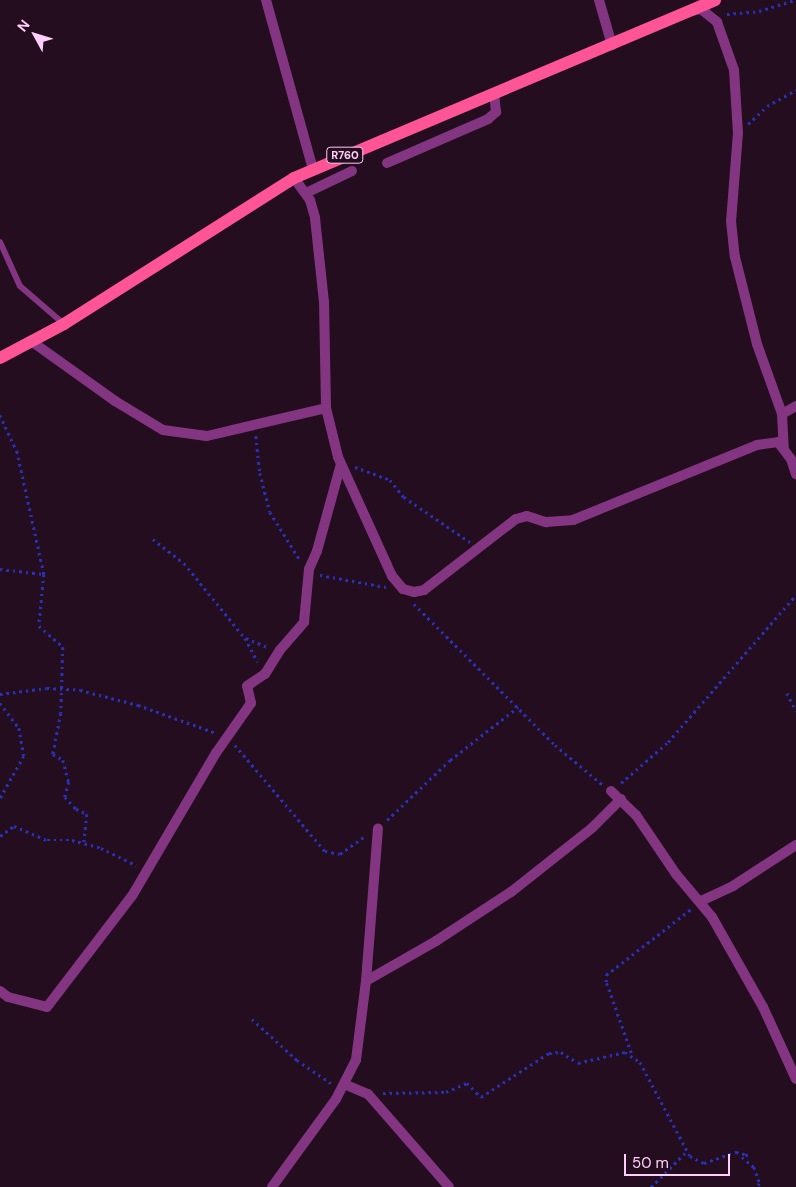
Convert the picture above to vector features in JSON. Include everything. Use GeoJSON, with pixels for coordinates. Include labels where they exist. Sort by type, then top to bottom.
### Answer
{"type":"FeatureCollection","features":[{"type":"Feature","properties":{"kind":"main road","name":"R760"},"geometry":{"type":"LineString","coordinates":[[0,358],[64,324],[294,178],[715,0]]}},
{"type":"Feature","properties":{"kind":"street"},"geometry":{"type":"LineString","coordinates":[[266,0],[313,169]]}},
{"type":"Feature","properties":{"kind":"street"},"geometry":{"type":"LineString","coordinates":[[599,0],[612,45]]}},
{"type":"Feature","properties":{"kind":"street"},"geometry":{"type":"LineString","coordinates":[[686,13],[701,9],[711,15],[721,30],[734,70],[738,133],[731,221],[735,256],[757,344],[782,414],[784,447],[796,474]]}},
{"type":"Feature","properties":{"kind":"street"},"geometry":{"type":"LineString","coordinates":[[387,163],[488,120],[496,112],[494,93]]}},
{"type":"Feature","properties":{"kind":"street"},"geometry":{"type":"LineString","coordinates":[[306,193],[352,171]]}},
{"type":"Feature","properties":{"kind":"street"},"geometry":{"type":"LineString","coordinates":[[294,178],[306,193],[315,218],[324,302],[326,408],[341,464],[392,576],[403,589],[414,592],[424,590],[516,519],[527,516],[546,522],[573,520],[757,445],[778,442],[784,447]]}},
{"type":"Feature","properties":{"kind":"street"},"geometry":{"type":"LineString","coordinates":[[31,341],[115,401],[163,430],[207,436],[255,427],[326,408]]}},
{"type":"Feature","properties":{"kind":"street"},"geometry":{"type":"LineString","coordinates":[[782,414],[796,406]]}},
{"type":"Feature","properties":{"kind":"street"},"geometry":{"type":"LineString","coordinates":[[0,991],[8,997],[47,1007],[111,924],[148,869],[251,703],[247,686],[266,674],[280,650],[304,622],[309,569],[317,551],[341,464]]}},
{"type":"Feature","properties":{"kind":"street"},"geometry":{"type":"LineString","coordinates":[[611,791],[621,799],[646,828],[676,874],[701,901],[737,959],[796,1079]]}},
{"type":"Feature","properties":{"kind":"street"},"geometry":{"type":"LineString","coordinates":[[366,981],[436,941],[510,892],[586,833],[621,799]]}},
{"type":"Feature","properties":{"kind":"street"},"geometry":{"type":"LineString","coordinates":[[272,1187],[336,1098],[356,1060],[366,981],[378,828]]}},
{"type":"Feature","properties":{"kind":"street"},"geometry":{"type":"LineString","coordinates":[[701,901],[733,886],[796,845]]}},
{"type":"Feature","properties":{"kind":"street"},"geometry":{"type":"LineString","coordinates":[[344,1084],[368,1094],[449,1187]]}},
{"type":"Feature","properties":{"kind":"lane"},"geometry":{"type":"LineString","coordinates":[[0,242],[20,286],[64,324]]}},
{"type":"Feature","properties":{"kind":"path"},"geometry":{"type":"LineString","coordinates":[[711,15],[759,11],[796,0]]}},
{"type":"Feature","properties":{"kind":"path"},"geometry":{"type":"LineString","coordinates":[[738,133],[767,106],[796,90]]}},
{"type":"Feature","properties":{"kind":"path"},"geometry":{"type":"LineString","coordinates":[[0,415],[17,451],[44,574],[39,626],[63,647],[63,689],[53,754],[63,760],[69,782],[65,797],[76,809],[88,814],[84,842]]}},
{"type":"Feature","properties":{"kind":"path"},"geometry":{"type":"LineString","coordinates":[[255,427],[260,473],[270,512],[293,553],[309,569],[334,579],[403,589],[420,611],[555,745],[611,791],[668,742],[796,594]]}},
{"type":"Feature","properties":{"kind":"path"},"geometry":{"type":"LineString","coordinates":[[341,464],[390,480],[404,497],[478,548]]}},
{"type":"Feature","properties":{"kind":"path"},"geometry":{"type":"LineString","coordinates":[[153,539],[184,563],[245,638],[266,674]]}},
{"type":"Feature","properties":{"kind":"path"},"geometry":{"type":"LineString","coordinates":[[0,569],[44,574]]}},
{"type":"Feature","properties":{"kind":"path"},"geometry":{"type":"LineString","coordinates":[[245,638],[280,650]]}},
{"type":"Feature","properties":{"kind":"path"},"geometry":{"type":"LineString","coordinates":[[0,694],[63,689],[118,699],[228,738],[325,850],[340,854],[378,828],[450,760],[518,707]]}},
{"type":"Feature","properties":{"kind":"path"},"geometry":{"type":"LineString","coordinates":[[787,693],[796,712]]}},
{"type":"Feature","properties":{"kind":"path"},"geometry":{"type":"LineString","coordinates":[[0,703],[19,728],[24,756],[0,799]]}},
{"type":"Feature","properties":{"kind":"path"},"geometry":{"type":"LineString","coordinates":[[0,836],[14,826],[47,840],[84,842],[148,869]]}},
{"type":"Feature","properties":{"kind":"path"},"geometry":{"type":"LineString","coordinates":[[701,901],[606,975],[606,982],[631,1053],[644,1069],[687,1151],[694,1159],[704,1164],[736,1152],[748,1155],[742,1157],[754,1167],[760,1184],[756,1187]]}},
{"type":"Feature","properties":{"kind":"path"},"geometry":{"type":"LineString","coordinates":[[252,1019],[297,1060],[330,1082],[336,1098]]}},
{"type":"Feature","properties":{"kind":"path"},"geometry":{"type":"LineString","coordinates":[[368,1094],[446,1092],[467,1083],[481,1097],[549,1052],[560,1052],[578,1063],[620,1052],[631,1053]]}},
{"type":"Feature","properties":{"kind":"path"},"geometry":{"type":"LineString","coordinates":[[651,1187],[687,1151]]}}]}
